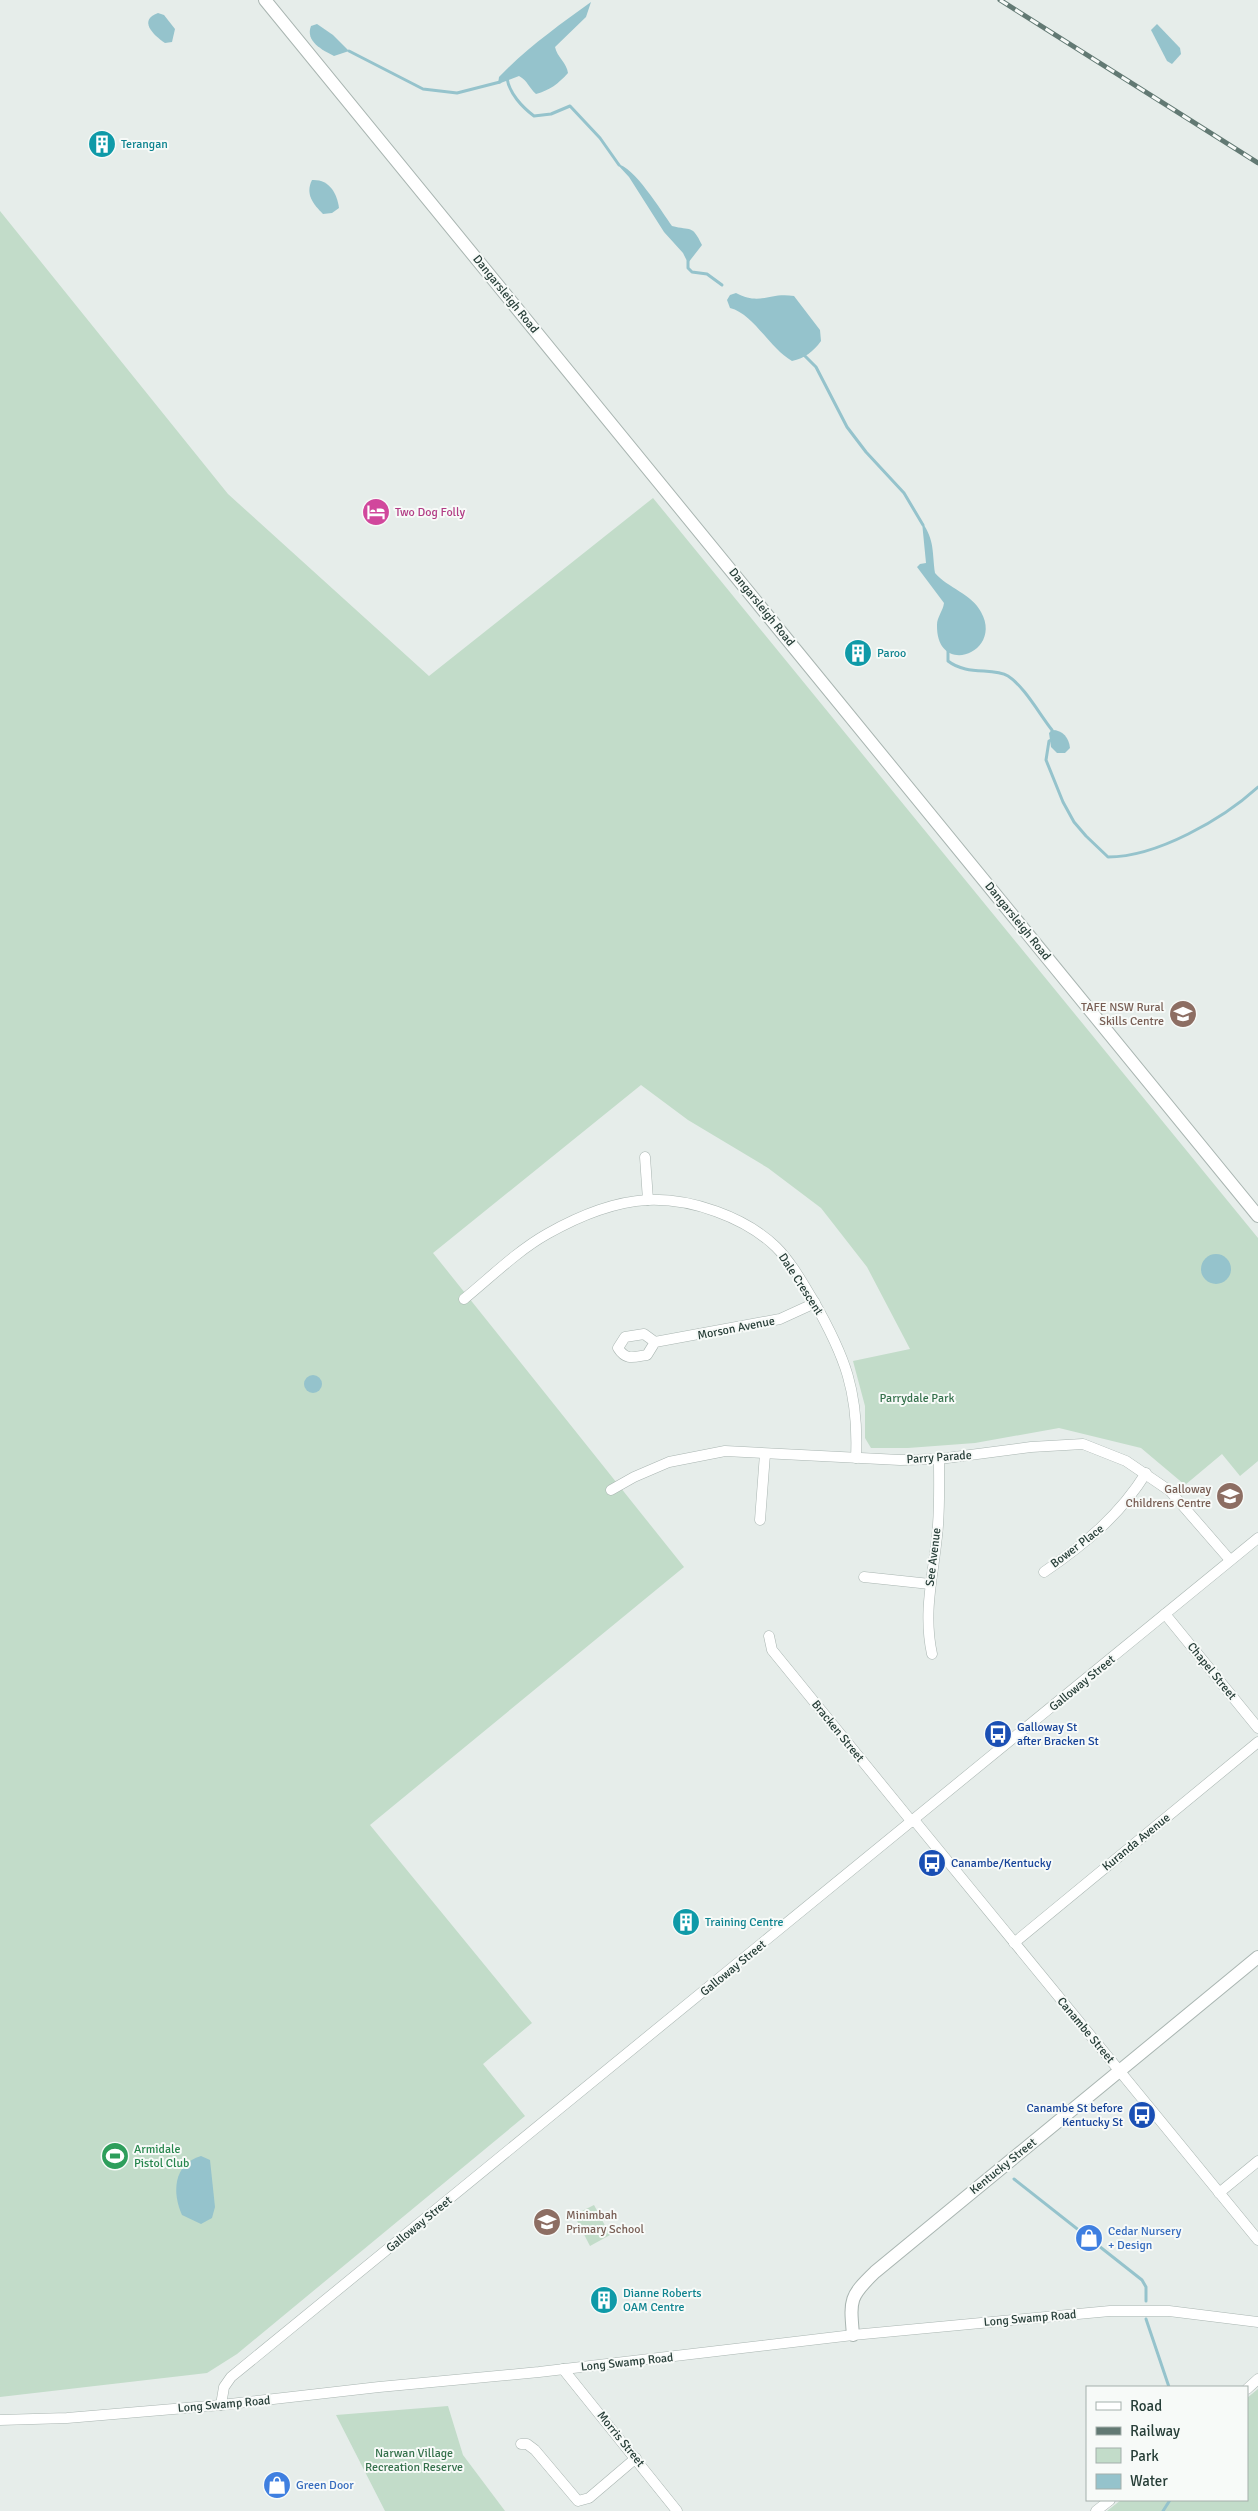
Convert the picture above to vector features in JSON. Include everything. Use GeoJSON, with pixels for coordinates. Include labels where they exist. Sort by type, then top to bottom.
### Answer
{"type":"FeatureCollection","features":[{"type":"Feature","properties":{"kind":"street","name":"Dangarsleigh Road"},"geometry":{"type":"LineString","coordinates":[[265,0],[1258,1216]]}},
{"type":"Feature","properties":{"kind":"street"},"geometry":{"type":"LineString","coordinates":[[645,1156],[648,1200]]}},
{"type":"Feature","properties":{"kind":"street","name":"Dale Crescent"},"geometry":{"type":"LineString","coordinates":[[464,1300],[528,1246],[583,1216],[648,1200],[698,1207],[744,1222],[777,1248],[789,1262],[835,1338],[847,1369],[855,1403],[856,1458]]}},
{"type":"Feature","properties":{"kind":"street","name":"Morson Avenue"},"geometry":{"type":"LineString","coordinates":[[655,1342],[780,1319],[815,1303]]}},
{"type":"Feature","properties":{"kind":"street","name":"Parry Parade"},"geometry":{"type":"LineString","coordinates":[[611,1490],[634,1477],[669,1462],[696,1455],[725,1451],[856,1458],[940,1459],[1031,1447],[1083,1444],[1126,1461],[1170,1491],[1230,1560]]}},
{"type":"Feature","properties":{"kind":"street"},"geometry":{"type":"LineString","coordinates":[[760,1520],[764,1454]]}},
{"type":"Feature","properties":{"kind":"street","name":"See Avenue"},"geometry":{"type":"LineString","coordinates":[[932,1654],[927,1631],[930,1584],[937,1535],[940,1459]]}},
{"type":"Feature","properties":{"kind":"street","name":"Bower Place"},"geometry":{"type":"LineString","coordinates":[[1044,1572],[1104,1527],[1128,1499],[1146,1473]]}},
{"type":"Feature","properties":{"kind":"street","name":"Galloway Street"},"geometry":{"type":"LineString","coordinates":[[221,2405],[224,2386],[231,2377],[1258,1538]]}},
{"type":"Feature","properties":{"kind":"street"},"geometry":{"type":"LineString","coordinates":[[864,1577],[930,1584]]}},
{"type":"Feature","properties":{"kind":"street","name":"Chapel Street"},"geometry":{"type":"LineString","coordinates":[[1165,1614],[1258,1728]]}},
{"type":"Feature","properties":{"kind":"street","name":"Bracken Street"},"geometry":{"type":"LineString","coordinates":[[769,1636],[772,1650],[913,1821]]}},
{"type":"Feature","properties":{"kind":"street","name":"Kuranda Avenue"},"geometry":{"type":"LineString","coordinates":[[1014,1943],[1258,1742]]}},
{"type":"Feature","properties":{"kind":"street","name":"Canambe Street"},"geometry":{"type":"LineString","coordinates":[[913,1821],[1258,2240]]}},
{"type":"Feature","properties":{"kind":"street","name":"Kentucky Street"},"geometry":{"type":"LineString","coordinates":[[853,2335],[851,2301],[860,2286],[1258,1957]]}},
{"type":"Feature","properties":{"kind":"street"},"geometry":{"type":"LineString","coordinates":[[1219,2193],[1258,2161]]}},
{"type":"Feature","properties":{"kind":"street","name":"Long Swamp Road"},"geometry":{"type":"LineString","coordinates":[[0,2420],[67,2418],[221,2405],[853,2335],[1110,2311],[1168,2311],[1257,2321]]}},
{"type":"Feature","properties":{"kind":"street","name":"Morris Street"},"geometry":{"type":"LineString","coordinates":[[563,2368],[636,2458],[672,2509]]}},
{"type":"Feature","properties":{"kind":"street"},"geometry":{"type":"LineString","coordinates":[[1248,2388],[1258,2379]]}},
{"type":"Feature","properties":{"kind":"street"},"geometry":{"type":"LineString","coordinates":[[521,2444],[526,2444],[535,2450],[578,2500],[589,2498],[636,2458]]}},
{"type":"Feature","properties":{"kind":"street"},"geometry":{"type":"LineString","coordinates":[[1096,2511],[1109,2501]]}},
{"type":"Feature","properties":{"kind":"green space","name":"Parrydale Park"},"geometry":{"type":"Polygon","coordinates":[[[0,211],[228,494],[429,676],[653,498],[1258,1238],[1258,1461],[1240,1476],[1222,1454],[1185,1485],[1141,1448],[1059,1428],[975,1443],[908,1448],[871,1448],[865,1438],[865,1406],[853,1361],[910,1349],[867,1267],[821,1208],[768,1168],[688,1120],[641,1085],[433,1253],[684,1567],[370,1825],[532,2023],[483,2064],[525,2116],[237,2354],[207,2373],[0,2397],[0,211]]]}},
{"type":"Feature","properties":{"kind":"green space"},"geometry":{"type":"Polygon","coordinates":[[[594,2205],[610,2235],[590,2246],[574,2215],[594,2205]]]}},
{"type":"Feature","properties":{"kind":"green space"},"geometry":{"type":"Polygon","coordinates":[[[1258,2389],[1258,2511],[1107,2511],[1120,2501],[1248,2501],[1248,2397],[1258,2389]]]}},
{"type":"Feature","properties":{"kind":"green space","name":"Narwan Village Recreation Reserve"},"geometry":{"type":"Polygon","coordinates":[[[448,2406],[463,2455],[505,2511],[385,2511],[336,2415],[448,2406]]]}},
{"type":"Feature","properties":{"kind":"water"},"geometry":{"type":"Polygon","coordinates":[[[591,2],[586,17],[555,47],[568,73],[561,80],[550,88],[536,94],[519,76],[498,84],[499,77],[521,56],[591,2]]]}},
{"type":"Feature","properties":{"kind":"water"},"geometry":{"type":"Polygon","coordinates":[[[158,13],[164,15],[175,29],[172,42],[165,43],[150,28],[149,20],[158,13]]]}},
{"type":"Feature","properties":{"kind":"water"},"geometry":{"type":"Polygon","coordinates":[[[317,24],[333,35],[349,51],[334,56],[324,51],[312,41],[310,36],[311,26],[317,24]]]}},
{"type":"Feature","properties":{"kind":"water"},"geometry":{"type":"Polygon","coordinates":[[[1157,24],[1180,48],[1181,54],[1172,64],[1167,61],[1151,30],[1157,24]]]}},
{"type":"Feature","properties":{"kind":"water"},"geometry":{"type":"Polygon","coordinates":[[[617,164],[624,166],[639,180],[672,226],[693,231],[696,234],[702,245],[688,263],[683,253],[664,232],[629,177],[617,164]]]}},
{"type":"Feature","properties":{"kind":"water"},"geometry":{"type":"Polygon","coordinates":[[[312,180],[323,182],[331,188],[339,208],[332,213],[323,214],[319,210],[313,203],[309,190],[312,180]]]}},
{"type":"Feature","properties":{"kind":"water"},"geometry":{"type":"Polygon","coordinates":[[[736,293],[758,299],[785,295],[794,296],[820,330],[821,341],[808,354],[792,361],[776,348],[747,317],[739,311],[730,308],[727,300],[730,295],[736,293]]]}},
{"type":"Feature","properties":{"kind":"water"},"geometry":{"type":"Polygon","coordinates":[[[922,522],[931,541],[935,573],[946,583],[972,600],[981,612],[986,627],[984,639],[977,648],[967,654],[957,655],[947,651],[940,641],[937,622],[944,603],[917,567],[920,564],[926,563],[922,522]]]}},
{"type":"Feature","properties":{"kind":"water"},"geometry":{"type":"Polygon","coordinates":[[[1052,730],[1059,731],[1067,738],[1070,748],[1065,753],[1057,753],[1051,747],[1049,733],[1052,730]]]}},
{"type":"Feature","properties":{"kind":"water"},"geometry":{"type":"Polygon","coordinates":[[[1216,1254],[1222,1255],[1230,1263],[1230,1275],[1222,1283],[1216,1284],[1210,1283],[1202,1275],[1201,1269],[1202,1263],[1210,1255],[1216,1254]]]}},
{"type":"Feature","properties":{"kind":"water"},"geometry":{"type":"Polygon","coordinates":[[[313,1375],[319,1378],[322,1384],[319,1390],[313,1393],[307,1390],[304,1384],[307,1378],[313,1375]]]}},
{"type":"Feature","properties":{"kind":"water"},"geometry":{"type":"Polygon","coordinates":[[[201,2156],[210,2160],[215,2207],[212,2218],[201,2224],[182,2215],[176,2189],[180,2172],[192,2160],[201,2156]]]}},
{"type":"Feature","properties":{"kind":"waterway"},"geometry":{"type":"LineString","coordinates":[[349,51],[423,89],[457,93],[500,82]]}},
{"type":"Feature","properties":{"kind":"waterway"},"geometry":{"type":"LineString","coordinates":[[507,78],[510,89],[517,99],[534,116],[551,114],[570,106],[600,138],[619,165]]}},
{"type":"Feature","properties":{"kind":"waterway"},"geometry":{"type":"LineString","coordinates":[[688,261],[688,268],[692,272],[707,274],[722,285]]}},
{"type":"Feature","properties":{"kind":"waterway"},"geometry":{"type":"LineString","coordinates":[[803,354],[816,367],[847,427],[866,452],[904,493],[923,525]]}},
{"type":"Feature","properties":{"kind":"waterway"},"geometry":{"type":"LineString","coordinates":[[948,650],[948,661],[955,666],[971,670],[1002,673],[1008,676],[1032,701],[1052,730],[1052,734]]}},
{"type":"Feature","properties":{"kind":"waterway"},"geometry":{"type":"LineString","coordinates":[[1051,740],[1049,741],[1046,760],[1063,802],[1074,822],[1108,857],[1147,851],[1188,834],[1227,811],[1258,787]]}},
{"type":"Feature","properties":{"kind":"waterway"},"geometry":{"type":"LineString","coordinates":[[1014,2179],[1142,2280],[1146,2287],[1146,2301]]}},
{"type":"Feature","properties":{"kind":"waterway"},"geometry":{"type":"LineString","coordinates":[[1146,2319],[1169,2386]]}},
{"type":"Feature","properties":{"kind":"waterway"},"geometry":{"type":"LineString","coordinates":[[1163,2511],[1169,2501]]}},
{"type":"Feature","properties":{"kind":"railway"},"geometry":{"type":"LineString","coordinates":[[1000,0],[1258,163]]}},
{"type":"Feature","properties":{"kind":"place","name":"Terangan"},"geometry":{"type":"Point","coordinates":[102,144]}},
{"type":"Feature","properties":{"kind":"place","name":"Two Dog Folly"},"geometry":{"type":"Point","coordinates":[376,512]}},
{"type":"Feature","properties":{"kind":"place","name":"Paroo"},"geometry":{"type":"Point","coordinates":[858,653]}},
{"type":"Feature","properties":{"kind":"place","name":"TAFE NSW Rural Skills Centre"},"geometry":{"type":"Point","coordinates":[1183,1014]}},
{"type":"Feature","properties":{"kind":"place","name":"Galloway Childrens Centre"},"geometry":{"type":"Point","coordinates":[1230,1496]}},
{"type":"Feature","properties":{"kind":"place","name":"Galloway St after Bracken St"},"geometry":{"type":"Point","coordinates":[998,1734]}},
{"type":"Feature","properties":{"kind":"place","name":"Canambe/Kentucky"},"geometry":{"type":"Point","coordinates":[932,1863]}},
{"type":"Feature","properties":{"kind":"place","name":"Training Centre"},"geometry":{"type":"Point","coordinates":[686,1922]}},
{"type":"Feature","properties":{"kind":"place","name":"Canambe St before Kentucky St"},"geometry":{"type":"Point","coordinates":[1142,2115]}},
{"type":"Feature","properties":{"kind":"place","name":"Armidale Pistol Club"},"geometry":{"type":"Point","coordinates":[115,2156]}},
{"type":"Feature","properties":{"kind":"place","name":"Minimbah Primary School"},"geometry":{"type":"Point","coordinates":[547,2222]}},
{"type":"Feature","properties":{"kind":"place","name":"Cedar Nursery + Design"},"geometry":{"type":"Point","coordinates":[1089,2238]}},
{"type":"Feature","properties":{"kind":"place","name":"Dianne Roberts OAM Centre"},"geometry":{"type":"Point","coordinates":[604,2300]}},
{"type":"Feature","properties":{"kind":"place","name":"Green Door"},"geometry":{"type":"Point","coordinates":[277,2485]}}]}
